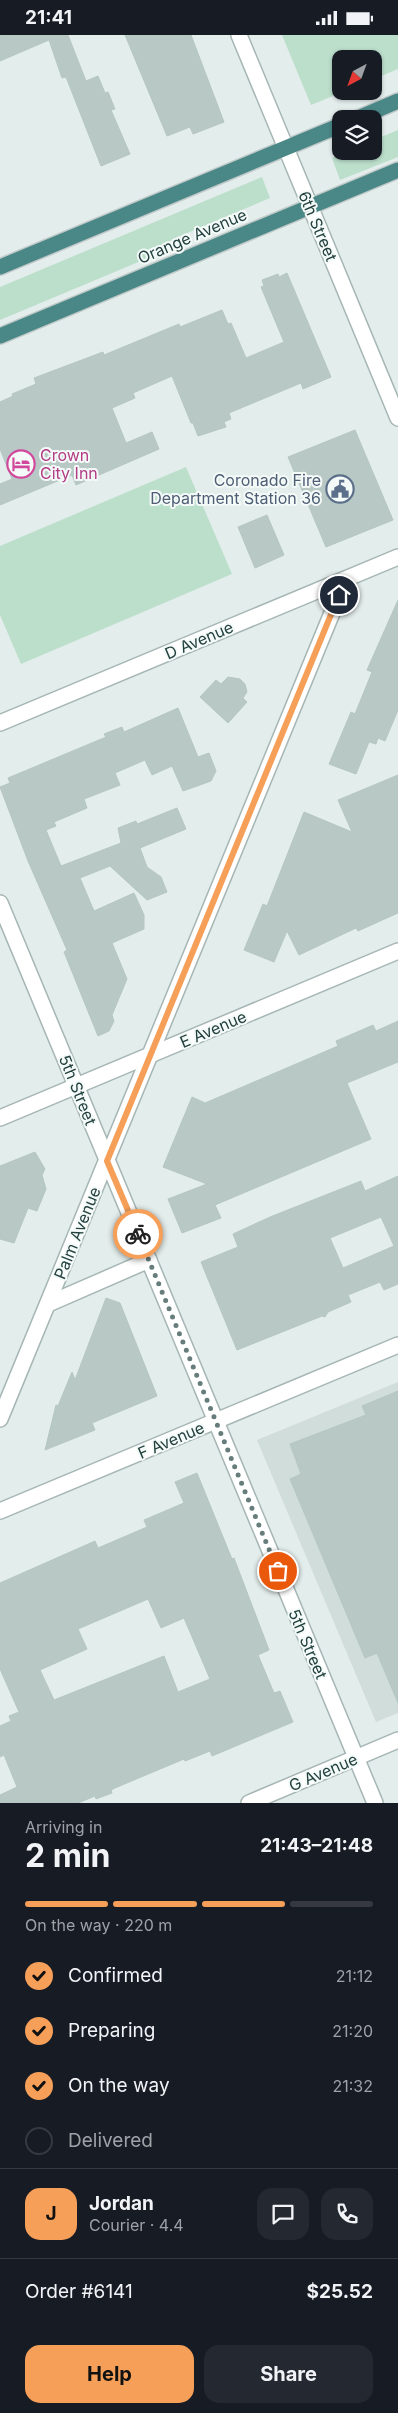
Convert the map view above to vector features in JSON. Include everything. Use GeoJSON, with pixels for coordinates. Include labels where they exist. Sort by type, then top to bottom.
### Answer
{"type":"FeatureCollection","features":[{"type":"Feature","properties":{"kind":"highway"},"geometry":{"type":"LineString","coordinates":[[377,110],[398,101]]}},
{"type":"Feature","properties":{"kind":"highway"},"geometry":{"type":"LineString","coordinates":[[0,267],[332,129]]}},
{"type":"Feature","properties":{"kind":"highway","name":"Orange Avenue"},"geometry":{"type":"LineString","coordinates":[[0,336],[398,169]]}},
{"type":"Feature","properties":{"kind":"street","name":"6th Street"},"geometry":{"type":"LineString","coordinates":[[239,35],[398,418]]}},
{"type":"Feature","properties":{"kind":"street","name":"D Avenue"},"geometry":{"type":"LineString","coordinates":[[0,723],[398,557]]}},
{"type":"Feature","properties":{"kind":"street","name":"Palm Avenue"},"geometry":{"type":"LineString","coordinates":[[0,1419],[346,579]]}},
{"type":"Feature","properties":{"kind":"street","name":"5th Street"},"geometry":{"type":"LineString","coordinates":[[0,903],[375,1803]]}},
{"type":"Feature","properties":{"kind":"street","name":"E Avenue"},"geometry":{"type":"LineString","coordinates":[[0,1118],[398,951]]}},
{"type":"Feature","properties":{"kind":"street","name":"Palm Avenue"},"geometry":{"type":"LineString","coordinates":[[48,1304],[149,1260]]}},
{"type":"Feature","properties":{"kind":"street","name":"F Avenue"},"geometry":{"type":"LineString","coordinates":[[0,1511],[398,1345]]}},
{"type":"Feature","properties":{"kind":"street","name":"G Avenue"},"geometry":{"type":"LineString","coordinates":[[249,1803],[398,1740]]}},
{"type":"Feature","properties":{"kind":"shaded area"},"geometry":{"type":"Polygon","coordinates":[[[398,1382],[398,1713],[376,1722],[257,1440],[398,1382]]]}},
{"type":"Feature","properties":{"kind":"green space"},"geometry":{"type":"Polygon","coordinates":[[[282,35],[398,35],[398,69],[382,76],[382,50],[332,50],[332,96],[311,105],[282,35]]]}},
{"type":"Feature","properties":{"kind":"green space"},"geometry":{"type":"Polygon","coordinates":[[[398,130],[398,157],[340,180],[333,160],[382,160],[382,137],[398,130]]]}},
{"type":"Feature","properties":{"kind":"green space"},"geometry":{"type":"Polygon","coordinates":[[[262,177],[270,198],[173,239],[148,258],[0,320],[0,287],[262,177]]]}},
{"type":"Feature","properties":{"kind":"green space"},"geometry":{"type":"Polygon","coordinates":[[[186,467],[232,574],[21,664],[0,615],[0,546],[186,467]]]}},
{"type":"Feature","properties":{"kind":"building"},"geometry":{"type":"Polygon","coordinates":[[[0,35],[68,35],[86,81],[98,76],[105,93],[108,92],[115,109],[111,110],[130,154],[101,166],[66,77],[62,78],[49,40],[0,61],[0,35]]]}},
{"type":"Feature","properties":{"kind":"building"},"geometry":{"type":"Polygon","coordinates":[[[125,35],[191,35],[224,122],[193,134],[190,127],[167,136],[125,35]]]}},
{"type":"Feature","properties":{"kind":"building"},"geometry":{"type":"Polygon","coordinates":[[[287,273],[331,377],[303,389],[301,383],[229,413],[231,419],[224,422],[226,427],[198,436],[172,376],[133,393],[135,398],[112,408],[126,443],[152,432],[159,449],[76,485],[72,475],[0,505],[0,484],[12,479],[0,449],[0,402],[13,396],[12,394],[36,384],[34,378],[103,352],[104,355],[179,324],[180,327],[222,310],[228,324],[231,323],[246,358],[284,342],[261,287],[264,286],[262,280],[278,274],[279,277],[287,273]]]}},
{"type":"Feature","properties":{"kind":"building","name":"Coronado Fire Department Station 36"},"geometry":{"type":"Polygon","coordinates":[[[355,430],[393,520],[326,547],[288,457],[355,430]]]}},
{"type":"Feature","properties":{"kind":"building"},"geometry":{"type":"Polygon","coordinates":[[[267,515],[284,555],[255,568],[238,527],[267,515]]]}},
{"type":"Feature","properties":{"kind":"building"},"geometry":{"type":"Polygon","coordinates":[[[398,600],[398,710],[385,741],[378,738],[376,744],[369,742],[356,774],[329,764],[351,712],[355,714],[372,672],[367,670],[398,600]]]}},
{"type":"Feature","properties":{"kind":"building"},"geometry":{"type":"Polygon","coordinates":[[[228,677],[240,679],[245,684],[247,692],[243,698],[247,702],[228,723],[200,697],[216,680],[221,684],[228,677]]]}},
{"type":"Feature","properties":{"kind":"building"},"geometry":{"type":"Polygon","coordinates":[[[178,708],[198,757],[209,753],[216,771],[211,781],[183,791],[172,766],[152,775],[145,760],[115,773],[120,785],[84,799],[87,808],[54,822],[56,826],[46,830],[61,866],[121,843],[118,828],[136,821],[137,824],[177,808],[186,829],[140,848],[147,867],[161,877],[167,892],[147,900],[110,866],[80,878],[94,911],[134,893],[144,915],[144,929],[112,943],[127,979],[112,1015],[114,1021],[109,1031],[98,1036],[64,952],[67,950],[28,861],[0,787],[10,783],[8,778],[106,737],[104,734],[122,727],[124,732],[178,708]]]}},
{"type":"Feature","properties":{"kind":"building"},"geometry":{"type":"Polygon","coordinates":[[[398,775],[398,913],[358,931],[356,928],[299,955],[287,931],[274,962],[244,950],[263,904],[267,906],[304,812],[352,832],[338,800],[398,775]]]}},
{"type":"Feature","properties":{"kind":"building"},"geometry":{"type":"Polygon","coordinates":[[[398,1021],[398,1062],[347,1083],[371,1139],[215,1205],[221,1218],[182,1233],[168,1199],[207,1184],[163,1167],[192,1097],[205,1103],[338,1046],[336,1041],[373,1025],[376,1031],[398,1021]]]}},
{"type":"Feature","properties":{"kind":"building"},"geometry":{"type":"Polygon","coordinates":[[[35,1152],[45,1169],[42,1175],[46,1189],[37,1211],[28,1208],[14,1243],[0,1239],[0,1166],[35,1152]]]}},
{"type":"Feature","properties":{"kind":"building"},"geometry":{"type":"Polygon","coordinates":[[[398,1176],[398,1284],[384,1290],[380,1282],[348,1295],[351,1302],[328,1312],[325,1317],[322,1316],[237,1350],[201,1262],[238,1247],[233,1234],[270,1217],[361,1181],[365,1191],[398,1176]],[[381,1217],[330,1238],[343,1268],[394,1246],[381,1217]]]}},
{"type":"Feature","properties":{"kind":"building"},"geometry":{"type":"Polygon","coordinates":[[[106,1298],[120,1303],[157,1396],[92,1423],[95,1430],[45,1450],[56,1405],[58,1406],[72,1372],[75,1380],[106,1298]]]}},
{"type":"Feature","properties":{"kind":"building"},"geometry":{"type":"Polygon","coordinates":[[[398,1391],[398,1703],[377,1653],[365,1658],[290,1479],[301,1474],[290,1444],[366,1415],[362,1406],[398,1391]]]}},
{"type":"Feature","properties":{"kind":"building"},"geometry":{"type":"Polygon","coordinates":[[[197,1473],[232,1559],[234,1558],[269,1650],[258,1655],[274,1693],[280,1691],[293,1722],[212,1756],[210,1751],[185,1761],[184,1759],[115,1788],[111,1790],[112,1793],[96,1799],[95,1796],[78,1803],[0,1803],[0,1795],[17,1787],[4,1755],[0,1757],[0,1726],[11,1721],[9,1716],[19,1712],[0,1669],[0,1583],[95,1541],[98,1548],[147,1527],[144,1520],[184,1503],[175,1482],[197,1473]],[[148,1599],[78,1629],[87,1649],[40,1670],[54,1700],[164,1656],[178,1692],[210,1679],[184,1618],[161,1628],[148,1599]]]}},
{"type":"Feature","properties":{"kind":"way so far"},"geometry":{"type":"LineString","coordinates":[[138,1234],[278,1571]]}},
{"type":"Feature","properties":{"kind":"place","name":"Crown City Inn"},"geometry":{"type":"Point","coordinates":[21,464]}},
{"type":"Feature","properties":{"kind":"place","name":"Coronado Fire Department Station 36"},"geometry":{"type":"Point","coordinates":[340,489]}},
{"type":"Feature","properties":{"kind":"route"},"geometry":{"type":"LineString","coordinates":[[138,1234],[107,1161],[339,595]]}}]}
